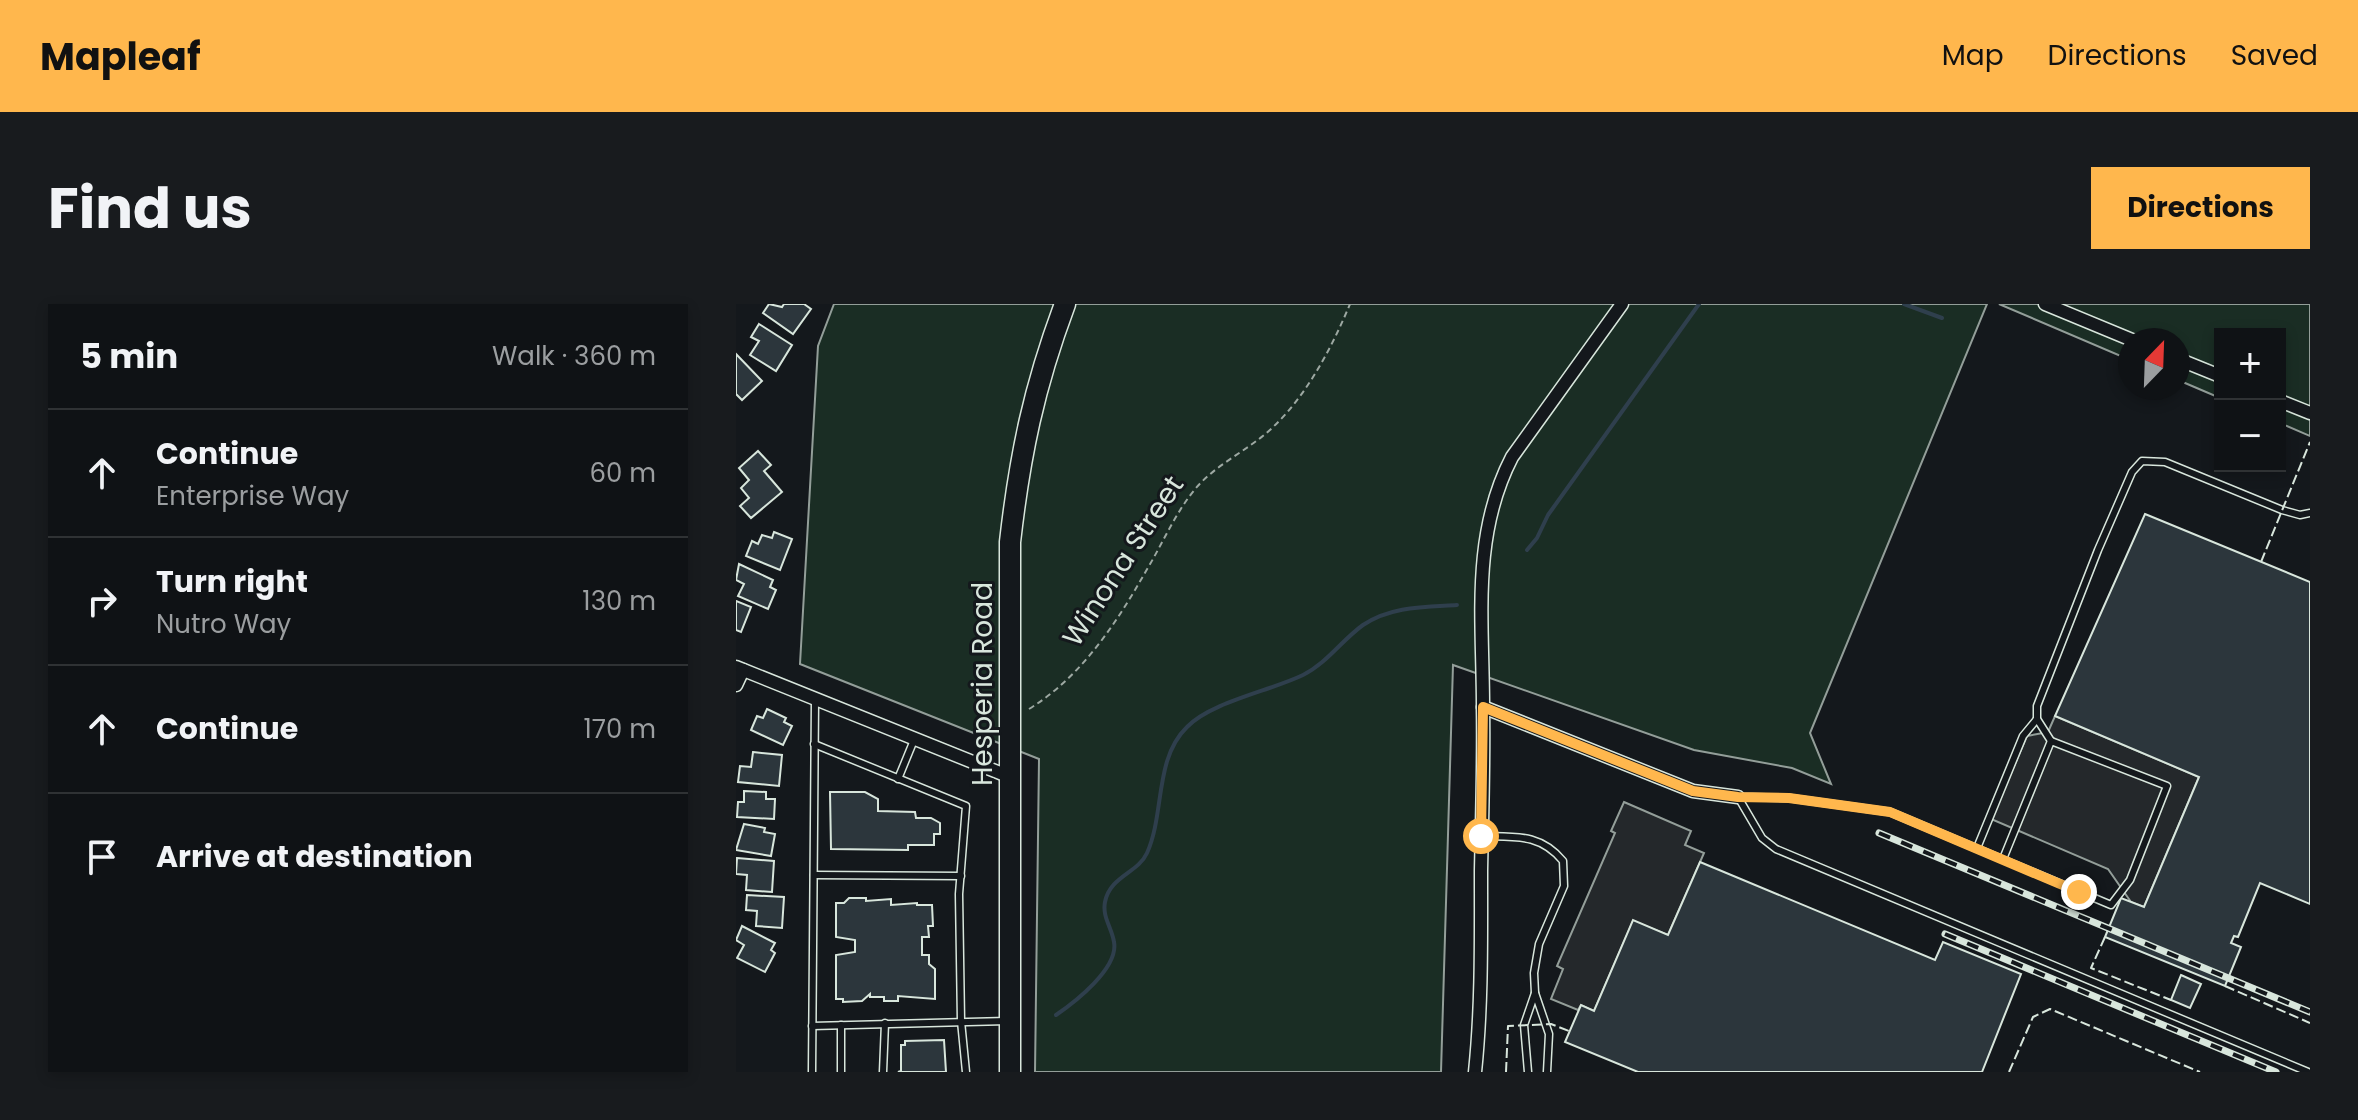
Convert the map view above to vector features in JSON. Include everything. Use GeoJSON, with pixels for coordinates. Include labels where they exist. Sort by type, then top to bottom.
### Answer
{"type":"FeatureCollection","features":[{"type":"Feature","properties":{"kind":"main road","name":"Hesperia Road"},"geometry":{"type":"LineString","coordinates":[[1010,1072],[1010,542],[1017,475],[1030,409],[1065,304]]}},
{"type":"Feature","properties":{"kind":"street"},"geometry":{"type":"LineString","coordinates":[[1475,1072],[1479,1021],[1483,707],[1481,574],[1484,541],[1498,482],[1512,457],[1622,304]]}},
{"type":"Feature","properties":{"kind":"street"},"geometry":{"type":"LineString","coordinates":[[2045,304],[2118,334]]}},
{"type":"Feature","properties":{"kind":"street"},"geometry":{"type":"LineString","coordinates":[[2190,364],[2214,374]]}},
{"type":"Feature","properties":{"kind":"street"},"geometry":{"type":"LineString","coordinates":[[2286,403],[2310,413]]}},
{"type":"Feature","properties":{"kind":"street"},"geometry":{"type":"LineString","coordinates":[[736,685],[740,668],[1010,777]]}},
{"type":"Feature","properties":{"kind":"street"},"geometry":{"type":"LineString","coordinates":[[1483,707],[1693,791],[1738,797]]}},
{"type":"Feature","properties":{"kind":"lane"},"geometry":{"type":"LineString","coordinates":[[2308,1072],[1776,849],[1762,838],[1738,797],[1768,796],[1874,808],[1909,819],[2111,905],[2130,880],[2167,786],[2051,741],[2037,719],[2037,706],[2132,472],[2142,461],[2165,462],[2282,510],[2300,515],[2310,513]]}},
{"type":"Feature","properties":{"kind":"lane"},"geometry":{"type":"LineString","coordinates":[[812,1072],[815,699]]}},
{"type":"Feature","properties":{"kind":"lane"},"geometry":{"type":"LineString","coordinates":[[1977,848],[2023,736],[2037,719]]}},
{"type":"Feature","properties":{"kind":"lane"},"geometry":{"type":"LineString","coordinates":[[898,779],[914,740]]}},
{"type":"Feature","properties":{"kind":"lane"},"geometry":{"type":"LineString","coordinates":[[2003,859],[2051,741]]}},
{"type":"Feature","properties":{"kind":"lane"},"geometry":{"type":"LineString","coordinates":[[814,744],[966,806],[961,876],[961,1021],[966,1072]]}},
{"type":"Feature","properties":{"kind":"lane"},"geometry":{"type":"LineString","coordinates":[[1481,836],[1533,839],[1547,845],[1563,861],[1564,886],[1539,944],[1534,973],[1535,993],[1549,1034],[1547,1072]]}},
{"type":"Feature","properties":{"kind":"lane"},"geometry":{"type":"LineString","coordinates":[[814,875],[961,876]]}},
{"type":"Feature","properties":{"kind":"lane"},"geometry":{"type":"LineString","coordinates":[[1528,1072],[1524,1025],[1535,993]]}},
{"type":"Feature","properties":{"kind":"lane"},"geometry":{"type":"LineString","coordinates":[[812,1026],[1010,1021]]}},
{"type":"Feature","properties":{"kind":"lane"},"geometry":{"type":"LineString","coordinates":[[883,1072],[885,1023]]}},
{"type":"Feature","properties":{"kind":"lane"},"geometry":{"type":"LineString","coordinates":[[841,1025],[841,1072]]}},
{"type":"Feature","properties":{"kind":"path","name":"Winona Street"},"geometry":{"type":"LineString","coordinates":[[1011,720],[1058,689],[1081,668],[1147,571],[1176,515],[1198,485],[1260,439],[1286,414],[1332,341],[1350,304]]}},
{"type":"Feature","properties":{"kind":"green space"},"geometry":{"type":"Polygon","coordinates":[[[834,304],[1987,304],[1810,733],[1831,784],[1792,768],[1694,750],[1453,665],[1441,1072],[1035,1072],[1039,759],[800,664],[818,346],[834,304]]]}},
{"type":"Feature","properties":{"kind":"green space"},"geometry":{"type":"Polygon","coordinates":[[[1999,304],[2310,304],[2310,436],[2286,426],[2286,328],[2214,328],[2214,395],[2190,385],[2190,328],[2118,328],[2118,355],[1999,304]]]}},
{"type":"Feature","properties":{"kind":"shaded area"},"geometry":{"type":"Polygon","coordinates":[[[2055,716],[2199,777],[2144,907],[2131,902],[2108,869],[1991,819],[2027,736],[2048,732],[2055,716]]]}},
{"type":"Feature","properties":{"kind":"shaded area"},"geometry":{"type":"Polygon","coordinates":[[[1624,802],[1691,831],[1685,845],[1704,853],[1668,935],[1633,921],[1594,1011],[1581,1005],[1578,1010],[1551,999],[1563,969],[1557,966],[1615,833],[1611,831],[1624,802]]]}},
{"type":"Feature","properties":{"kind":"building"},"geometry":{"type":"Polygon","coordinates":[[[769,304],[782,307],[784,304],[804,304],[811,309],[793,334],[763,313],[769,304]]]}},
{"type":"Feature","properties":{"kind":"building"},"geometry":{"type":"Polygon","coordinates":[[[759,324],[792,345],[776,371],[750,355],[759,341],[751,337],[759,324]]]}},
{"type":"Feature","properties":{"kind":"building"},"geometry":{"type":"Polygon","coordinates":[[[736,354],[762,381],[742,400],[736,394],[736,354]]]}},
{"type":"Feature","properties":{"kind":"building"},"geometry":{"type":"Polygon","coordinates":[[[758,451],[771,465],[764,471],[782,492],[751,518],[740,506],[749,498],[741,488],[749,480],[739,468],[758,451]]]}},
{"type":"Feature","properties":{"kind":"building"},"geometry":{"type":"Polygon","coordinates":[[[2145,514],[2310,582],[2310,904],[2260,883],[2238,937],[2234,936],[2231,943],[2241,947],[2225,986],[2105,937],[2121,898],[2144,907],[2199,777],[2055,716],[2145,514]]]}},
{"type":"Feature","properties":{"kind":"building"},"geometry":{"type":"Polygon","coordinates":[[[774,532],[792,539],[780,570],[746,556],[752,541],[758,544],[762,535],[772,538],[774,532]]]}},
{"type":"Feature","properties":{"kind":"building"},"geometry":{"type":"Polygon","coordinates":[[[739,564],[773,580],[770,587],[776,590],[768,609],[738,596],[744,584],[736,580],[739,564]]]}},
{"type":"Feature","properties":{"kind":"building"},"geometry":{"type":"Polygon","coordinates":[[[736,601],[751,607],[741,632],[736,630],[736,601]]]}},
{"type":"Feature","properties":{"kind":"building"},"geometry":{"type":"Polygon","coordinates":[[[767,709],[786,718],[784,722],[792,726],[783,745],[751,730],[757,716],[763,718],[767,709]]]}},
{"type":"Feature","properties":{"kind":"building"},"geometry":{"type":"Polygon","coordinates":[[[753,752],[782,755],[779,786],[738,782],[740,766],[751,767],[753,752]]]}},
{"type":"Feature","properties":{"kind":"building"},"geometry":{"type":"Polygon","coordinates":[[[744,791],[766,792],[766,799],[775,799],[774,819],[737,817],[738,802],[744,802],[744,791]]]}},
{"type":"Feature","properties":{"kind":"building"},"geometry":{"type":"Polygon","coordinates":[[[830,792],[865,792],[878,799],[878,811],[915,812],[916,818],[931,818],[940,823],[940,834],[934,834],[934,845],[908,845],[908,850],[831,849],[830,792]]]}},
{"type":"Feature","properties":{"kind":"building"},"geometry":{"type":"Polygon","coordinates":[[[744,824],[765,828],[764,832],[775,834],[771,856],[736,850],[744,824]]]}},
{"type":"Feature","properties":{"kind":"building"},"geometry":{"type":"Polygon","coordinates":[[[737,858],[774,861],[772,892],[746,890],[747,875],[736,874],[737,858]]]}},
{"type":"Feature","properties":{"kind":"building"},"geometry":{"type":"Polygon","coordinates":[[[1700,862],[1935,960],[1943,942],[2021,974],[1982,1072],[1638,1072],[1565,1042],[1581,1005],[1594,1011],[1633,920],[1668,935],[1700,862]]]}},
{"type":"Feature","properties":{"kind":"building"},"geometry":{"type":"Polygon","coordinates":[[[747,895],[784,897],[782,928],[756,926],[757,911],[746,910],[747,895]]]}},
{"type":"Feature","properties":{"kind":"building"},"geometry":{"type":"Polygon","coordinates":[[[849,898],[866,898],[866,901],[891,899],[891,905],[932,905],[933,926],[928,926],[929,937],[922,937],[922,955],[929,955],[929,964],[935,969],[935,999],[898,996],[898,1001],[884,1001],[884,997],[870,997],[870,994],[862,1001],[843,1002],[843,999],[836,999],[836,955],[855,952],[855,940],[836,937],[836,903],[844,903],[849,898]]]}},
{"type":"Feature","properties":{"kind":"building"},"geometry":{"type":"Polygon","coordinates":[[[742,926],[775,943],[771,950],[775,953],[765,972],[737,958],[744,945],[736,940],[742,926]]]}},
{"type":"Feature","properties":{"kind":"building"},"geometry":{"type":"Polygon","coordinates":[[[2181,975],[2201,984],[2190,1008],[2171,1000],[2181,975]]]}},
{"type":"Feature","properties":{"kind":"building"},"geometry":{"type":"Polygon","coordinates":[[[944,1040],[946,1072],[898,1072],[901,1071],[901,1045],[905,1045],[905,1041],[944,1040]]]}},
{"type":"Feature","properties":{"kind":"waterway"},"geometry":{"type":"LineString","coordinates":[[1527,550],[1537,538],[1548,515],[1699,304]]}},
{"type":"Feature","properties":{"kind":"waterway"},"geometry":{"type":"LineString","coordinates":[[1904,304],[1942,318]]}},
{"type":"Feature","properties":{"kind":"waterway"},"geometry":{"type":"LineString","coordinates":[[1056,1015],[1094,983],[1110,963],[1114,942],[1105,913],[1105,902],[1112,886],[1147,853],[1169,755],[1187,727],[1211,711],[1312,670],[1355,631],[1385,614],[1457,605]]}},
{"type":"Feature","properties":{"kind":"railway"},"geometry":{"type":"LineString","coordinates":[[1879,833],[2310,1012]]}},
{"type":"Feature","properties":{"kind":"railway"},"geometry":{"type":"LineString","coordinates":[[1945,934],[2276,1072]]}},
{"type":"Feature","properties":{"kind":"fence"},"geometry":{"type":"LineString","coordinates":[[2261,562],[2310,442]]}},
{"type":"Feature","properties":{"kind":"fence"},"geometry":{"type":"LineString","coordinates":[[2105,937],[2091,968],[2171,1000]]}},
{"type":"Feature","properties":{"kind":"fence"},"geometry":{"type":"LineString","coordinates":[[2225,986],[2310,1023]]}},
{"type":"Feature","properties":{"kind":"fence"},"geometry":{"type":"LineString","coordinates":[[2009,1072],[2033,1017],[2050,1009],[2200,1072]]}},
{"type":"Feature","properties":{"kind":"fence"},"geometry":{"type":"LineString","coordinates":[[1506,1072],[1508,1026],[1551,1024],[1569,1031]]}},
{"type":"Feature","properties":{"kind":"route"},"geometry":{"type":"LineString","coordinates":[[1481,836],[1483,707],[1693,791],[1738,797],[1789,798],[1890,812],[2079,892]]}}]}
